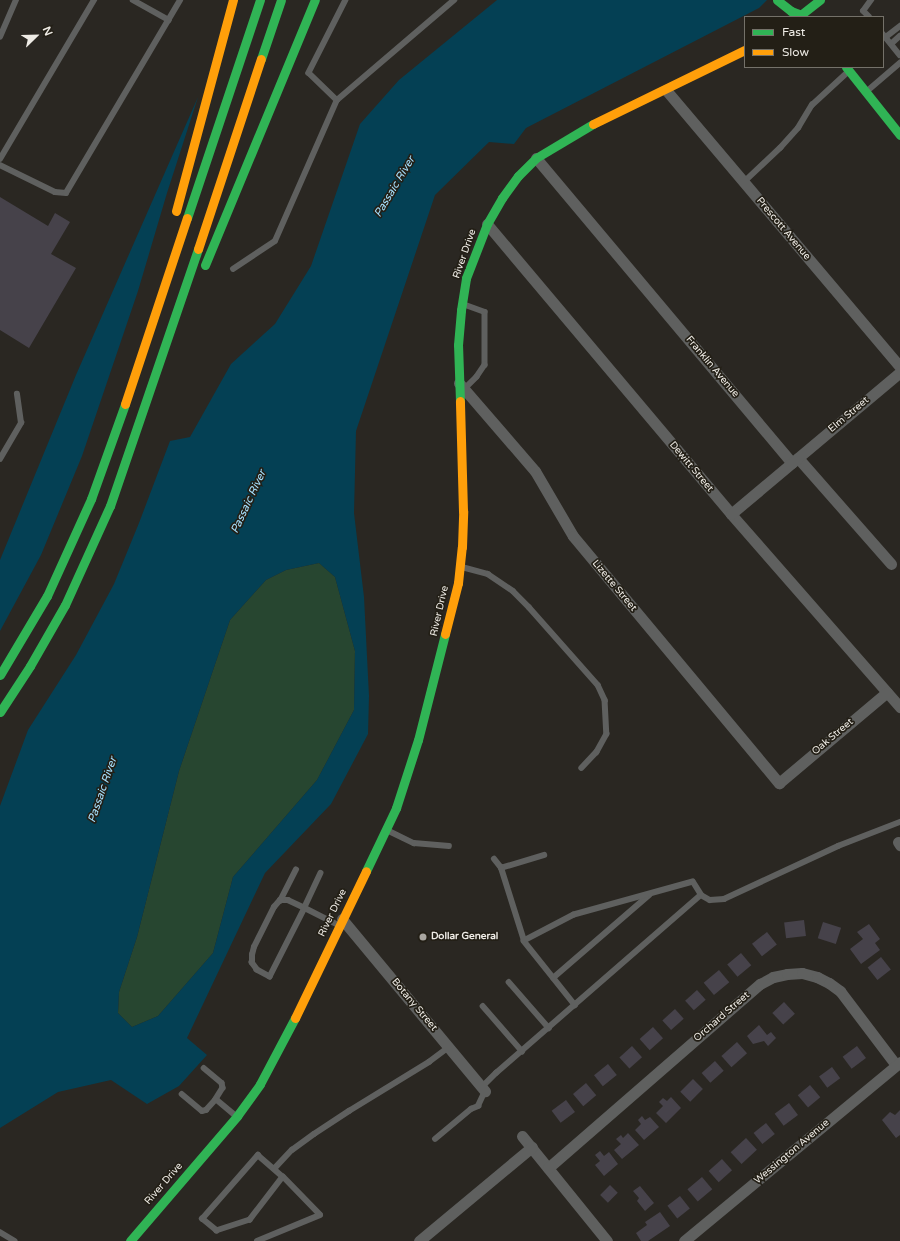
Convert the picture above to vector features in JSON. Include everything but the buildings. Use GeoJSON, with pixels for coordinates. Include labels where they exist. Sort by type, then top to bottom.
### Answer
{"type":"FeatureCollection","features":[{"type":"Feature","properties":{"kind":"main road"},"geometry":{"type":"LineString","coordinates":[[173,221],[233,0]]}},
{"type":"Feature","properties":{"kind":"main road"},"geometry":{"type":"LineString","coordinates":[[0,675],[47,596],[91,499],[117,428],[260,0]]}},
{"type":"Feature","properties":{"kind":"main road"},"geometry":{"type":"LineString","coordinates":[[110,506],[136,434],[281,0]]}},
{"type":"Feature","properties":{"kind":"main road"},"geometry":{"type":"LineString","coordinates":[[202,273],[315,0]]}},
{"type":"Feature","properties":{"kind":"main road"},"geometry":{"type":"LineString","coordinates":[[777,0],[791,11],[801,16]]}},
{"type":"Feature","properties":{"kind":"main road"},"geometry":{"type":"LineString","coordinates":[[801,16],[820,0]]}},
{"type":"Feature","properties":{"kind":"main road"},"geometry":{"type":"LineString","coordinates":[[799,3],[801,16]]}},
{"type":"Feature","properties":{"kind":"main road","name":"River Drive"},"geometry":{"type":"LineString","coordinates":[[130,1241],[237,1116],[260,1084],[282,1045],[387,830],[396,808],[418,740],[450,621],[460,567],[462,386],[458,345],[466,278],[487,224],[510,187],[536,158],[583,129],[666,90],[744,51]]}},
{"type":"Feature","properties":{"kind":"main road"},"geometry":{"type":"LineString","coordinates":[[847,69],[900,135]]}},
{"type":"Feature","properties":{"kind":"main road"},"geometry":{"type":"LineString","coordinates":[[91,499],[120,389]]}},
{"type":"Feature","properties":{"kind":"main road"},"geometry":{"type":"LineString","coordinates":[[0,712],[30,666],[65,605],[81,574],[110,506],[148,426]]}},
{"type":"Feature","properties":{"kind":"street","name":"Prescott Avenue"},"geometry":{"type":"LineString","coordinates":[[666,90],[900,367]]}},
{"type":"Feature","properties":{"kind":"street","name":"Franklin Avenue"},"geometry":{"type":"LineString","coordinates":[[536,158],[795,460],[891,564]]}},
{"type":"Feature","properties":{"kind":"street","name":"Dewitt Street"},"geometry":{"type":"LineString","coordinates":[[487,224],[731,514],[900,707]]}},
{"type":"Feature","properties":{"kind":"street","name":"Elm Street"},"geometry":{"type":"LineString","coordinates":[[731,514],[900,372]]}},
{"type":"Feature","properties":{"kind":"street","name":"Lizette Street"},"geometry":{"type":"LineString","coordinates":[[462,386],[535,470],[573,536],[779,783]]}},
{"type":"Feature","properties":{"kind":"street","name":"Oak Street"},"geometry":{"type":"LineString","coordinates":[[779,783],[887,692]]}},
{"type":"Feature","properties":{"kind":"street","name":"Botany Street"},"geometry":{"type":"LineString","coordinates":[[341,922],[484,1089]]}},
{"type":"Feature","properties":{"kind":"street","name":"Orchard Street"},"geometry":{"type":"LineString","coordinates":[[548,1168],[760,984],[772,977],[787,974],[802,974],[817,977],[829,983],[840,991],[898,1064]]}},
{"type":"Feature","properties":{"kind":"street","name":"Wessington Avenue"},"geometry":{"type":"LineString","coordinates":[[684,1241],[898,1064]]}},
{"type":"Feature","properties":{"kind":"street"},"geometry":{"type":"LineString","coordinates":[[522,1136],[608,1241]]}},
{"type":"Feature","properties":{"kind":"street"},"geometry":{"type":"LineString","coordinates":[[418,1241],[532,1147]]}},
{"type":"Feature","properties":{"kind":"lane"},"geometry":{"type":"LineString","coordinates":[[0,37],[16,0]]}},
{"type":"Feature","properties":{"kind":"lane"},"geometry":{"type":"LineString","coordinates":[[0,159],[94,0]]}},
{"type":"Feature","properties":{"kind":"lane"},"geometry":{"type":"LineString","coordinates":[[133,0],[168,20]]}},
{"type":"Feature","properties":{"kind":"lane"},"geometry":{"type":"LineString","coordinates":[[0,165],[55,192],[66,192],[180,0]]}},
{"type":"Feature","properties":{"kind":"lane"},"geometry":{"type":"LineString","coordinates":[[337,100],[309,73],[346,0]]}},
{"type":"Feature","properties":{"kind":"lane"},"geometry":{"type":"LineString","coordinates":[[233,269],[276,241],[337,100],[454,0]]}},
{"type":"Feature","properties":{"kind":"lane"},"geometry":{"type":"LineString","coordinates":[[868,16],[863,11],[871,0]]}},
{"type":"Feature","properties":{"kind":"lane"},"geometry":{"type":"LineString","coordinates":[[900,26],[885,36],[900,55]]}},
{"type":"Feature","properties":{"kind":"lane"},"geometry":{"type":"LineString","coordinates":[[891,44],[900,36]]}},
{"type":"Feature","properties":{"kind":"lane"},"geometry":{"type":"LineString","coordinates":[[866,92],[900,63]]}},
{"type":"Feature","properties":{"kind":"lane"},"geometry":{"type":"LineString","coordinates":[[744,182],[780,148],[798,128],[812,105],[847,69]]}},
{"type":"Feature","properties":{"kind":"lane"},"geometry":{"type":"LineString","coordinates":[[462,303],[485,312],[485,365],[477,377],[462,386]]}},
{"type":"Feature","properties":{"kind":"lane"},"geometry":{"type":"LineString","coordinates":[[0,459],[21,423],[18,394]]}},
{"type":"Feature","properties":{"kind":"lane"},"geometry":{"type":"LineString","coordinates":[[460,567],[488,574],[512,591],[530,607],[598,685],[605,700],[607,734],[597,752],[582,768]]}},
{"type":"Feature","properties":{"kind":"lane"},"geometry":{"type":"LineString","coordinates":[[524,941],[574,915],[693,882],[701,895],[710,900],[724,899],[838,846],[900,822]]}},
{"type":"Feature","properties":{"kind":"lane"},"geometry":{"type":"LineString","coordinates":[[387,830],[414,842],[450,846]]}},
{"type":"Feature","properties":{"kind":"lane"},"geometry":{"type":"LineString","coordinates":[[501,868],[544,855]]}},
{"type":"Feature","properties":{"kind":"lane"},"geometry":{"type":"LineString","coordinates":[[494,860],[501,868],[524,941],[575,1005]]}},
{"type":"Feature","properties":{"kind":"lane"},"geometry":{"type":"LineString","coordinates":[[296,870],[280,901],[274,908],[252,955],[252,963],[257,970],[270,977],[305,908],[320,874]]}},
{"type":"Feature","properties":{"kind":"lane"},"geometry":{"type":"LineString","coordinates":[[553,978],[651,894]]}},
{"type":"Feature","properties":{"kind":"lane"},"geometry":{"type":"LineString","coordinates":[[435,1139],[471,1109],[478,1106],[484,1089],[522,1051],[701,895]]}},
{"type":"Feature","properties":{"kind":"lane"},"geometry":{"type":"LineString","coordinates":[[280,901],[288,900],[341,922]]}},
{"type":"Feature","properties":{"kind":"lane"},"geometry":{"type":"LineString","coordinates":[[509,982],[548,1028]]}},
{"type":"Feature","properties":{"kind":"lane"},"geometry":{"type":"LineString","coordinates":[[483,1006],[522,1051]]}},
{"type":"Feature","properties":{"kind":"lane"},"geometry":{"type":"LineString","coordinates":[[274,1169],[292,1150],[314,1134],[349,1110],[429,1062],[449,1047]]}},
{"type":"Feature","properties":{"kind":"lane"},"geometry":{"type":"LineString","coordinates":[[182,1094],[202,1110],[206,1110],[216,1099],[223,1088],[222,1083],[204,1068]]}},
{"type":"Feature","properties":{"kind":"lane"},"geometry":{"type":"LineString","coordinates":[[216,1099],[237,1116]]}},
{"type":"Feature","properties":{"kind":"lane"},"geometry":{"type":"LineString","coordinates":[[257,1241],[320,1215],[283,1177],[258,1155],[202,1219],[217,1231],[250,1220],[283,1177]]}},
{"type":"Feature","properties":{"kind":"lane"},"geometry":{"type":"LineString","coordinates":[[0,1232],[14,1241]]}},
{"type":"Feature","properties":{"kind":"green space"},"geometry":{"type":"Polygon","coordinates":[[[319,563],[335,577],[355,651],[354,710],[317,780],[233,877],[213,953],[158,1016],[132,1027],[118,1013],[119,992],[137,937],[179,771],[230,620],[266,580],[286,570],[319,563]]]}},
{"type":"Feature","properties":{"kind":"water","name":"Passaic River"},"geometry":{"type":"Polygon","coordinates":[[[497,0],[767,0],[759,8],[526,128],[514,144],[489,142],[435,195],[356,431],[354,513],[364,597],[369,696],[368,734],[331,804],[265,873],[187,1038],[207,1055],[179,1086],[147,1104],[111,1080],[58,1092],[0,1128],[0,806],[28,730],[76,655],[114,584],[170,441],[190,437],[231,364],[275,324],[311,266],[360,124],[399,80],[497,0]],[[319,563],[286,570],[266,580],[230,620],[179,771],[137,937],[119,992],[118,1013],[132,1027],[158,1016],[213,953],[233,877],[317,780],[354,710],[355,651],[335,577],[319,563]]]}},
{"type":"Feature","properties":{"kind":"water"},"geometry":{"type":"Polygon","coordinates":[[[198,97],[167,193],[138,291],[82,456],[41,555],[0,631],[0,560],[76,375],[198,97]]]}},
{"type":"Feature","properties":{"kind":"traffic: fast"},"geometry":{"type":"LineString","coordinates":[[187,218],[260,0]]}},
{"type":"Feature","properties":{"kind":"traffic: fast"},"geometry":{"type":"LineString","coordinates":[[261,59],[281,0]]}},
{"type":"Feature","properties":{"kind":"traffic: fast"},"geometry":{"type":"LineString","coordinates":[[205,265],[315,0]]}},
{"type":"Feature","properties":{"kind":"traffic: fast"},"geometry":{"type":"LineString","coordinates":[[777,0],[791,11],[802,15]]}},
{"type":"Feature","properties":{"kind":"traffic: fast"},"geometry":{"type":"LineString","coordinates":[[799,16],[820,0]]}},
{"type":"Feature","properties":{"kind":"traffic: fast"},"geometry":{"type":"LineString","coordinates":[[847,68],[900,135]]}},
{"type":"Feature","properties":{"kind":"traffic: fast"},"geometry":{"type":"LineString","coordinates":[[460,401],[458,345],[461,310],[466,278],[487,224],[502,198],[518,176],[536,158],[593,124]]}},
{"type":"Feature","properties":{"kind":"traffic: fast"},"geometry":{"type":"LineString","coordinates":[[0,712],[30,666],[65,605],[110,506],[198,249]]}},
{"type":"Feature","properties":{"kind":"traffic: fast"},"geometry":{"type":"LineString","coordinates":[[0,675],[47,596],[91,499],[125,404]]}},
{"type":"Feature","properties":{"kind":"traffic: fast"},"geometry":{"type":"LineString","coordinates":[[366,871],[396,808],[418,740],[445,634]]}},
{"type":"Feature","properties":{"kind":"traffic: fast"},"geometry":{"type":"LineString","coordinates":[[130,1241],[237,1116],[260,1084],[295,1018]]}},
{"type":"Feature","properties":{"kind":"traffic: slow"},"geometry":{"type":"LineString","coordinates":[[176,211],[233,0]]}},
{"type":"Feature","properties":{"kind":"traffic: slow"},"geometry":{"type":"LineString","coordinates":[[593,124],[744,50]]}},
{"type":"Feature","properties":{"kind":"traffic: slow"},"geometry":{"type":"LineString","coordinates":[[198,249],[261,59]]}},
{"type":"Feature","properties":{"kind":"traffic: slow"},"geometry":{"type":"LineString","coordinates":[[125,404],[187,218]]}},
{"type":"Feature","properties":{"kind":"traffic: slow"},"geometry":{"type":"LineString","coordinates":[[445,634],[458,583],[462,547],[463,511],[460,401]]}},
{"type":"Feature","properties":{"kind":"traffic: slow"},"geometry":{"type":"LineString","coordinates":[[295,1018],[366,871]]}},
{"type":"Feature","properties":{"kind":"place","name":"Dollar General"},"geometry":{"type":"Point","coordinates":[423,937]}}]}
